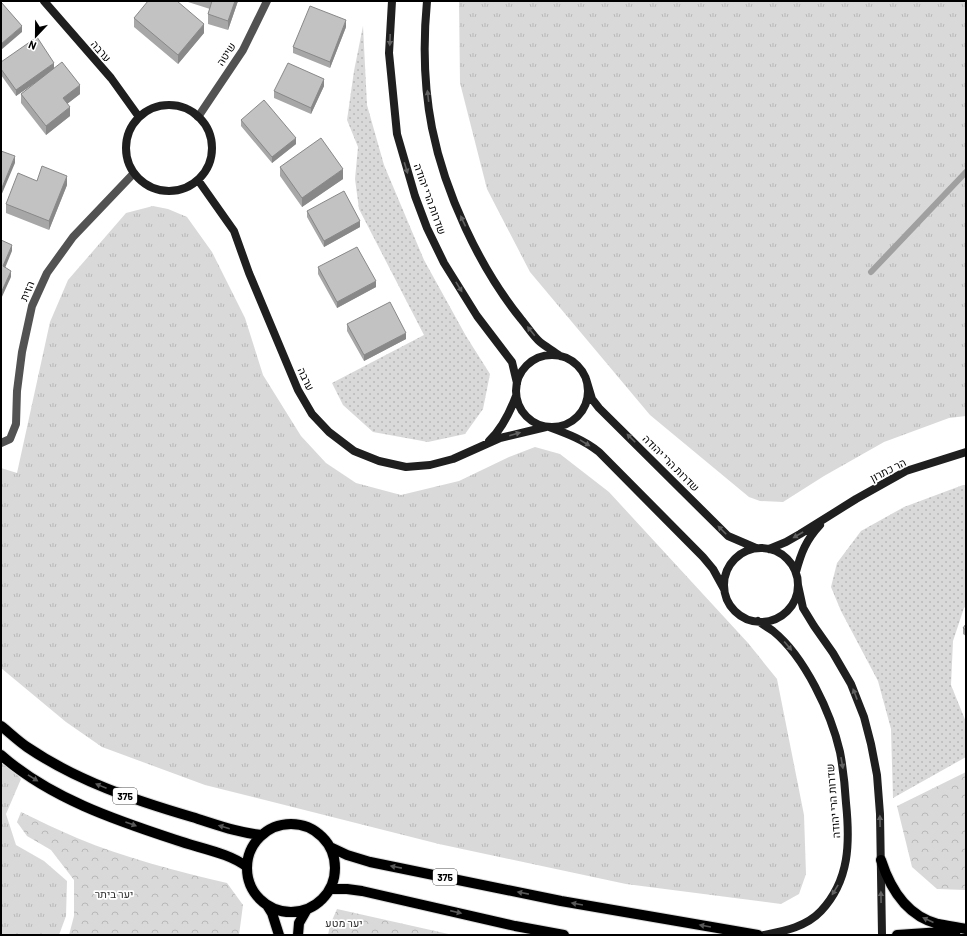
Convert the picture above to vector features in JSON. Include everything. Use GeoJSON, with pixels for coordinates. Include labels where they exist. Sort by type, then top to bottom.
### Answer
{"type":"FeatureCollection","features":[{"type":"Feature","properties":{"kind":"main road","name":"375"},"geometry":{"type":"LineString","coordinates":[[1,726],[26,746],[56,764],[96,784],[165,809],[245,832],[262,835]]}},
{"type":"Feature","properties":{"kind":"main road","name":"375"},"geometry":{"type":"LineString","coordinates":[[1,755],[30,776],[82,805],[161,835],[230,858],[247,867]]}},
{"type":"Feature","properties":{"kind":"main road","name":"375"},"geometry":{"type":"LineString","coordinates":[[296,824],[310,828],[321,836],[330,847],[336,868],[333,882],[327,895],[316,905],[295,912],[280,910],[267,905],[252,888],[247,867],[253,846],[262,835],[281,825],[296,824]]}},
{"type":"Feature","properties":{"kind":"main road","name":"375"},"geometry":{"type":"LineString","coordinates":[[330,847],[347,855],[377,864],[561,901],[758,935]]}},
{"type":"Feature","properties":{"kind":"main road"},"geometry":{"type":"LineString","coordinates":[[881,860],[886,875],[895,892],[909,908],[924,918],[938,924],[966,930]]}},
{"type":"Feature","properties":{"kind":"main road"},"geometry":{"type":"LineString","coordinates":[[330,889],[362,891],[515,926],[564,935]]}},
{"type":"Feature","properties":{"kind":"main road"},"geometry":{"type":"LineString","coordinates":[[267,905],[272,912],[279,935]]}},
{"type":"Feature","properties":{"kind":"main road"},"geometry":{"type":"LineString","coordinates":[[298,935],[299,923],[306,909]]}},
{"type":"Feature","properties":{"kind":"main road"},"geometry":{"type":"LineString","coordinates":[[897,935],[966,930]]}},
{"type":"Feature","properties":{"kind":"street","name":"ערבה"},"geometry":{"type":"LineString","coordinates":[[44,1],[111,78],[139,117]]}},
{"type":"Feature","properties":{"kind":"street","name":"שיטה"},"geometry":{"type":"LineString","coordinates":[[198,116],[243,50],[267,1]]}},
{"type":"Feature","properties":{"kind":"street","name":"שדרות הרי יהודה"},"geometry":{"type":"LineString","coordinates":[[392,1],[389,53],[397,134],[415,196],[427,228],[444,263],[477,316],[512,362],[517,383]]}},
{"type":"Feature","properties":{"kind":"street","name":"שדרות הרי יהודה"},"geometry":{"type":"LineString","coordinates":[[427,1],[425,52],[432,128],[449,185],[460,214],[496,285],[540,342],[560,356]]}},
{"type":"Feature","properties":{"kind":"street"},"geometry":{"type":"LineString","coordinates":[[162,105],[175,105],[188,109],[198,116],[207,128],[212,141],[212,148],[207,169],[198,180],[186,187],[172,191],[158,189],[145,183],[134,173],[127,156],[127,138],[139,117],[150,109],[162,105]]}},
{"type":"Feature","properties":{"kind":"street","name":"הזית"},"geometry":{"type":"LineString","coordinates":[[1,443],[10,439],[16,424],[22,352],[32,306],[47,273],[73,237],[134,173]]}},
{"type":"Feature","properties":{"kind":"street","name":"ערבה"},"geometry":{"type":"LineString","coordinates":[[198,180],[234,231],[249,274],[298,390],[312,414],[329,432],[354,451],[379,461],[406,466],[430,465],[453,459],[500,438],[548,427]]}},
{"type":"Feature","properties":{"kind":"street"},"geometry":{"type":"LineString","coordinates":[[548,427],[562,426],[570,423],[580,415],[586,404],[589,391],[586,379],[581,369],[572,361],[560,356],[548,355],[530,362],[522,372],[517,383],[516,396],[519,407],[527,417],[537,425],[572,435],[587,443],[599,452],[703,557],[713,570],[735,611],[746,618],[758,621],[771,620],[780,616],[790,608],[796,597],[798,585]]}},
{"type":"Feature","properties":{"kind":"street","name":"שדרות הרי יהודה"},"geometry":{"type":"LineString","coordinates":[[586,379],[592,399],[599,408],[728,536],[756,548]]}},
{"type":"Feature","properties":{"kind":"street","name":"ערבה"},"geometry":{"type":"LineString","coordinates":[[484,446],[494,437],[503,423],[516,396]]}},
{"type":"Feature","properties":{"kind":"street","name":"הר כתרון"},"geometry":{"type":"LineString","coordinates":[[769,549],[786,542],[826,519],[856,499],[906,471],[966,452]]}},
{"type":"Feature","properties":{"kind":"street","name":"הר כתרון"},"geometry":{"type":"LineString","coordinates":[[796,572],[801,554],[811,535],[826,519]]}},
{"type":"Feature","properties":{"kind":"street"},"geometry":{"type":"LineString","coordinates":[[724,589],[725,576],[730,564],[739,555],[756,548],[769,549],[781,553],[790,562],[796,572],[804,608],[851,684],[864,717],[872,744],[877,774],[880,814],[882,935]]}},
{"type":"Feature","properties":{"kind":"street","name":"שדרות הרי יהודה"},"geometry":{"type":"LineString","coordinates":[[758,621],[773,631],[788,646],[805,670],[821,698],[840,751],[848,815],[848,855],[845,870],[838,887],[830,900],[821,911],[809,921],[796,927],[764,935]]}},
{"type":"Feature","properties":{"kind":"green space"},"geometry":{"type":"Polygon","coordinates":[[[459,1],[966,1],[966,416],[949,418],[884,442],[824,476],[783,502],[760,501],[749,497],[650,415],[530,272],[487,189],[460,83],[459,1]]]}},
{"type":"Feature","properties":{"kind":"green space"},"geometry":{"type":"Polygon","coordinates":[[[363,26],[367,105],[384,165],[424,260],[466,336],[490,374],[483,409],[465,434],[428,442],[373,432],[343,405],[332,383],[424,335],[359,209],[355,179],[358,147],[347,120],[354,71],[363,26]]]}},
{"type":"Feature","properties":{"kind":"green space"},"geometry":{"type":"Polygon","coordinates":[[[153,206],[168,209],[187,217],[212,252],[245,318],[263,375],[301,436],[326,463],[356,483],[401,495],[459,481],[509,457],[535,447],[560,454],[609,492],[748,643],[777,679],[804,815],[806,874],[799,894],[781,904],[626,884],[439,844],[205,785],[102,747],[66,722],[1,668],[1,468],[17,473],[50,322],[68,280],[126,213],[153,206]]]}},
{"type":"Feature","properties":{"kind":"green space"},"geometry":{"type":"Polygon","coordinates":[[[966,485],[966,606],[953,641],[951,685],[966,722],[966,757],[893,798],[891,729],[878,681],[841,611],[831,587],[837,563],[861,531],[904,507],[966,485]]]}},
{"type":"Feature","properties":{"kind":"green space"},"geometry":{"type":"Polygon","coordinates":[[[1,757],[21,779],[6,814],[16,845],[44,861],[67,881],[66,916],[59,935],[1,935],[1,757]]]}},
{"type":"Feature","properties":{"kind":"green space"},"geometry":{"type":"Polygon","coordinates":[[[966,772],[966,890],[937,889],[912,867],[897,806],[966,772]]]}},
{"type":"Feature","properties":{"kind":"green space","name":"יער ביתר"},"geometry":{"type":"Polygon","coordinates":[[[21,812],[70,835],[114,852],[170,869],[227,883],[243,905],[239,935],[69,935],[74,916],[74,880],[51,850],[27,836],[17,822],[21,812]]]}},
{"type":"Feature","properties":{"kind":"green space","name":"יער מטע"},"geometry":{"type":"Polygon","coordinates":[[[337,909],[453,935],[328,935],[330,925],[337,909]]]}},
{"type":"Feature","properties":{"kind":"building"},"geometry":{"type":"Polygon","coordinates":[[[148,1],[177,1],[204,24],[178,55],[134,18],[148,1]]]}},
{"type":"Feature","properties":{"kind":"building"},"geometry":{"type":"Polygon","coordinates":[[[212,1],[235,1],[228,21],[208,14],[212,1]]]}},
{"type":"Feature","properties":{"kind":"building"},"geometry":{"type":"Polygon","coordinates":[[[1,2],[22,26],[1,44],[1,2]]]}},
{"type":"Feature","properties":{"kind":"building"},"geometry":{"type":"Polygon","coordinates":[[[310,6],[346,20],[330,62],[293,47],[310,6]]]}},
{"type":"Feature","properties":{"kind":"building"},"geometry":{"type":"Polygon","coordinates":[[[37,37],[54,63],[16,90],[1,69],[1,62],[37,37]]]}},
{"type":"Feature","properties":{"kind":"building"},"geometry":{"type":"Polygon","coordinates":[[[62,62],[80,85],[63,98],[70,107],[46,126],[21,94],[62,62]]]}},
{"type":"Feature","properties":{"kind":"building"},"geometry":{"type":"Polygon","coordinates":[[[288,63],[324,79],[311,108],[274,91],[288,63]]]}},
{"type":"Feature","properties":{"kind":"building"},"geometry":{"type":"Polygon","coordinates":[[[264,100],[296,138],[272,157],[241,120],[264,100]]]}},
{"type":"Feature","properties":{"kind":"building"},"geometry":{"type":"Polygon","coordinates":[[[321,138],[343,169],[302,198],[280,167],[321,138]]]}},
{"type":"Feature","properties":{"kind":"building"},"geometry":{"type":"Polygon","coordinates":[[[1,151],[15,156],[1,190],[1,151]]]}},
{"type":"Feature","properties":{"kind":"building"},"geometry":{"type":"Polygon","coordinates":[[[42,166],[67,176],[49,221],[6,204],[18,173],[37,181],[42,166]]]}},
{"type":"Feature","properties":{"kind":"building"},"geometry":{"type":"Polygon","coordinates":[[[344,191],[360,221],[324,241],[307,211],[344,191]]]}},
{"type":"Feature","properties":{"kind":"building"},"geometry":{"type":"Polygon","coordinates":[[[1,240],[12,245],[3,266],[11,271],[1,293],[1,240]]]}},
{"type":"Feature","properties":{"kind":"building"},"geometry":{"type":"Polygon","coordinates":[[[357,247],[376,281],[337,302],[318,267],[357,247]]]}},
{"type":"Feature","properties":{"kind":"building"},"geometry":{"type":"Polygon","coordinates":[[[390,302],[406,333],[364,355],[347,324],[390,302]]]}},
{"type":"Feature","properties":{"kind":"waterway"},"geometry":{"type":"LineString","coordinates":[[871,272],[966,172]]}}]}
